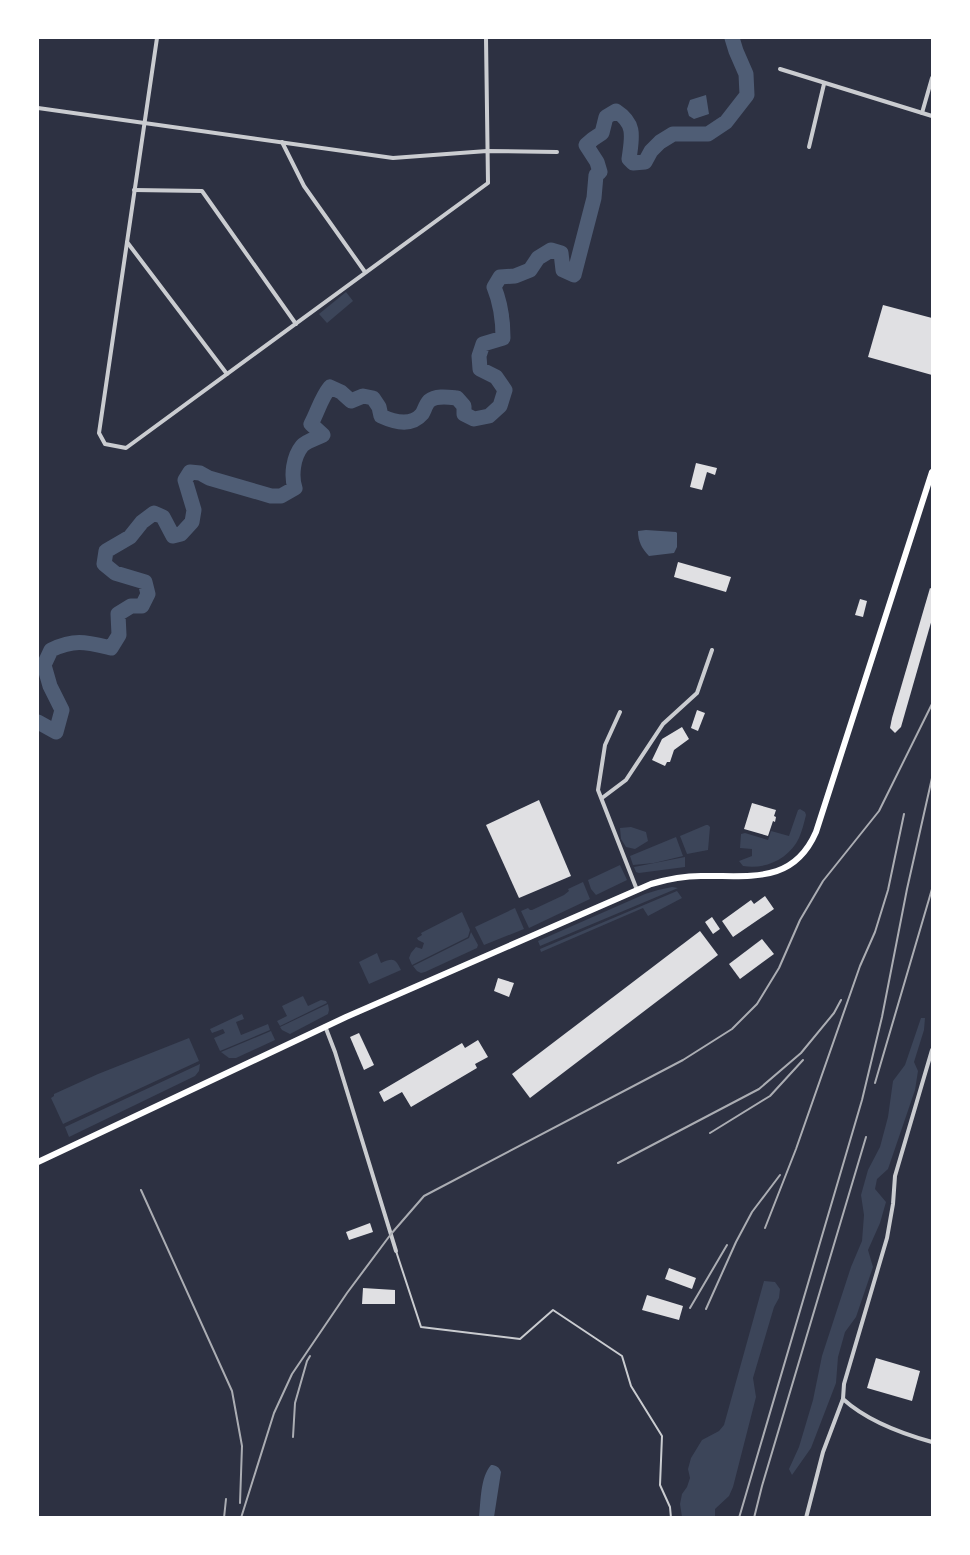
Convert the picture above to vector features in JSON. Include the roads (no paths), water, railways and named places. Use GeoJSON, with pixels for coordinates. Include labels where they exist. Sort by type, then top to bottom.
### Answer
{"type":"FeatureCollection","features":[{"type":"Feature","properties":{"kind":"main road"},"geometry":{"type":"LineString","coordinates":[[38,1162],[325,1026],[651,884],[678,877],[747,876],[774,873],[794,863],[808,849],[816,832],[933,472]]}},
{"type":"Feature","properties":{"kind":"street"},"geometry":{"type":"LineString","coordinates":[[157,38],[99,433],[105,444],[126,448],[488,183],[486,38]]}},
{"type":"Feature","properties":{"kind":"street"},"geometry":{"type":"LineString","coordinates":[[780,69],[933,116]]}},
{"type":"Feature","properties":{"kind":"street"},"geometry":{"type":"LineString","coordinates":[[922,113],[933,78]]}},
{"type":"Feature","properties":{"kind":"street"},"geometry":{"type":"LineString","coordinates":[[809,147],[824,84]]}},
{"type":"Feature","properties":{"kind":"street"},"geometry":{"type":"LineString","coordinates":[[38,108],[393,158],[487,151],[557,152]]}},
{"type":"Feature","properties":{"kind":"street"},"geometry":{"type":"LineString","coordinates":[[282,142],[304,186],[365,272]]}},
{"type":"Feature","properties":{"kind":"street"},"geometry":{"type":"LineString","coordinates":[[134,190],[202,191],[296,324]]}},
{"type":"Feature","properties":{"kind":"street"},"geometry":{"type":"LineString","coordinates":[[127,242],[227,374]]}},
{"type":"Feature","properties":{"kind":"street"},"geometry":{"type":"LineString","coordinates":[[602,798],[626,780],[663,724],[697,693],[712,650]]}},
{"type":"Feature","properties":{"kind":"street"},"geometry":{"type":"LineString","coordinates":[[620,712],[605,745],[598,790],[638,890]]}},
{"type":"Feature","properties":{"kind":"street"},"geometry":{"type":"LineString","coordinates":[[325,1026],[396,1251]]}},
{"type":"Feature","properties":{"kind":"street"},"geometry":{"type":"LineString","coordinates":[[806,1518],[823,1452],[843,1400],[844,1384],[887,1238],[895,1176],[933,1050]]}},
{"type":"Feature","properties":{"kind":"street"},"geometry":{"type":"LineString","coordinates":[[843,1400],[852,1408],[906,1435],[933,1442]]}},
{"type":"Feature","properties":{"kind":"lane"},"geometry":{"type":"LineString","coordinates":[[396,1251],[421,1327],[520,1340],[553,1310],[622,1356],[631,1386],[662,1436],[660,1485],[670,1507],[671,1518]]}},
{"type":"Feature","properties":{"kind":"waterway"},"geometry":{"type":"LineString","coordinates":[[38,722],[56,732],[62,710],[50,686],[44,665],[51,650],[67,644],[80,643],[111,648],[119,635],[118,614],[131,606],[142,606],[148,594],[145,582],[115,573],[104,564],[106,551],[130,537],[142,522],[154,513],[163,517],[173,536],[181,534],[192,522],[194,510],[185,480],[190,472],[200,473],[209,478],[271,496],[281,496],[295,488],[293,472],[299,450],[304,444],[323,435],[311,424],[330,387],[341,392],[351,401],[363,396],[373,398],[379,407],[381,416],[402,422],[418,418],[429,401],[439,397],[457,398],[464,406],[464,414],[474,419],[489,416],[500,406],[505,390],[496,377],[480,369],[479,356],[483,344],[503,338],[501,312],[494,287],[500,277],[515,276],[530,270],[538,258],[551,250],[561,253],[563,270],[574,275],[594,198],[596,175],[600,172],[597,162],[586,145],[602,133],[606,117],[616,111],[630,126],[629,159],[633,163],[645,162],[651,151],[673,134],[708,134],[726,122],[747,95],[746,74],[732,38]]}},
{"type":"Feature","properties":{"kind":"railway"},"geometry":{"type":"LineString","coordinates":[[241,1518],[274,1413],[292,1374],[347,1293],[391,1234],[424,1196],[683,1060],[732,1029],[757,1004],[779,968],[800,920],[823,881],[879,811],[932,704]]}},
{"type":"Feature","properties":{"kind":"railway"},"geometry":{"type":"LineString","coordinates":[[739,1518],[862,1100],[882,1017],[932,778]]}},
{"type":"Feature","properties":{"kind":"railway"},"geometry":{"type":"LineString","coordinates":[[765,1228],[796,1149],[860,966],[875,932],[888,890],[904,814]]}},
{"type":"Feature","properties":{"kind":"railway"},"geometry":{"type":"LineString","coordinates":[[875,1083],[932,889]]}},
{"type":"Feature","properties":{"kind":"railway"},"geometry":{"type":"LineString","coordinates":[[618,1163],[759,1089],[801,1053],[834,1013],[841,1000]]}},
{"type":"Feature","properties":{"kind":"railway"},"geometry":{"type":"LineString","coordinates":[[710,1133],[770,1096],[803,1060]]}},
{"type":"Feature","properties":{"kind":"railway"},"geometry":{"type":"LineString","coordinates":[[754,1518],[866,1137]]}},
{"type":"Feature","properties":{"kind":"railway"},"geometry":{"type":"LineString","coordinates":[[706,1309],[752,1212],[780,1175]]}},
{"type":"Feature","properties":{"kind":"railway"},"geometry":{"type":"LineString","coordinates":[[141,1190],[232,1391],[242,1446],[240,1503]]}},
{"type":"Feature","properties":{"kind":"railway"},"geometry":{"type":"LineString","coordinates":[[690,1308],[727,1245]]}},
{"type":"Feature","properties":{"kind":"railway"},"geometry":{"type":"LineString","coordinates":[[293,1437],[295,1403],[310,1356]]}},
{"type":"Feature","properties":{"kind":"railway"},"geometry":{"type":"LineString","coordinates":[[224,1518],[226,1499]]}}]}
